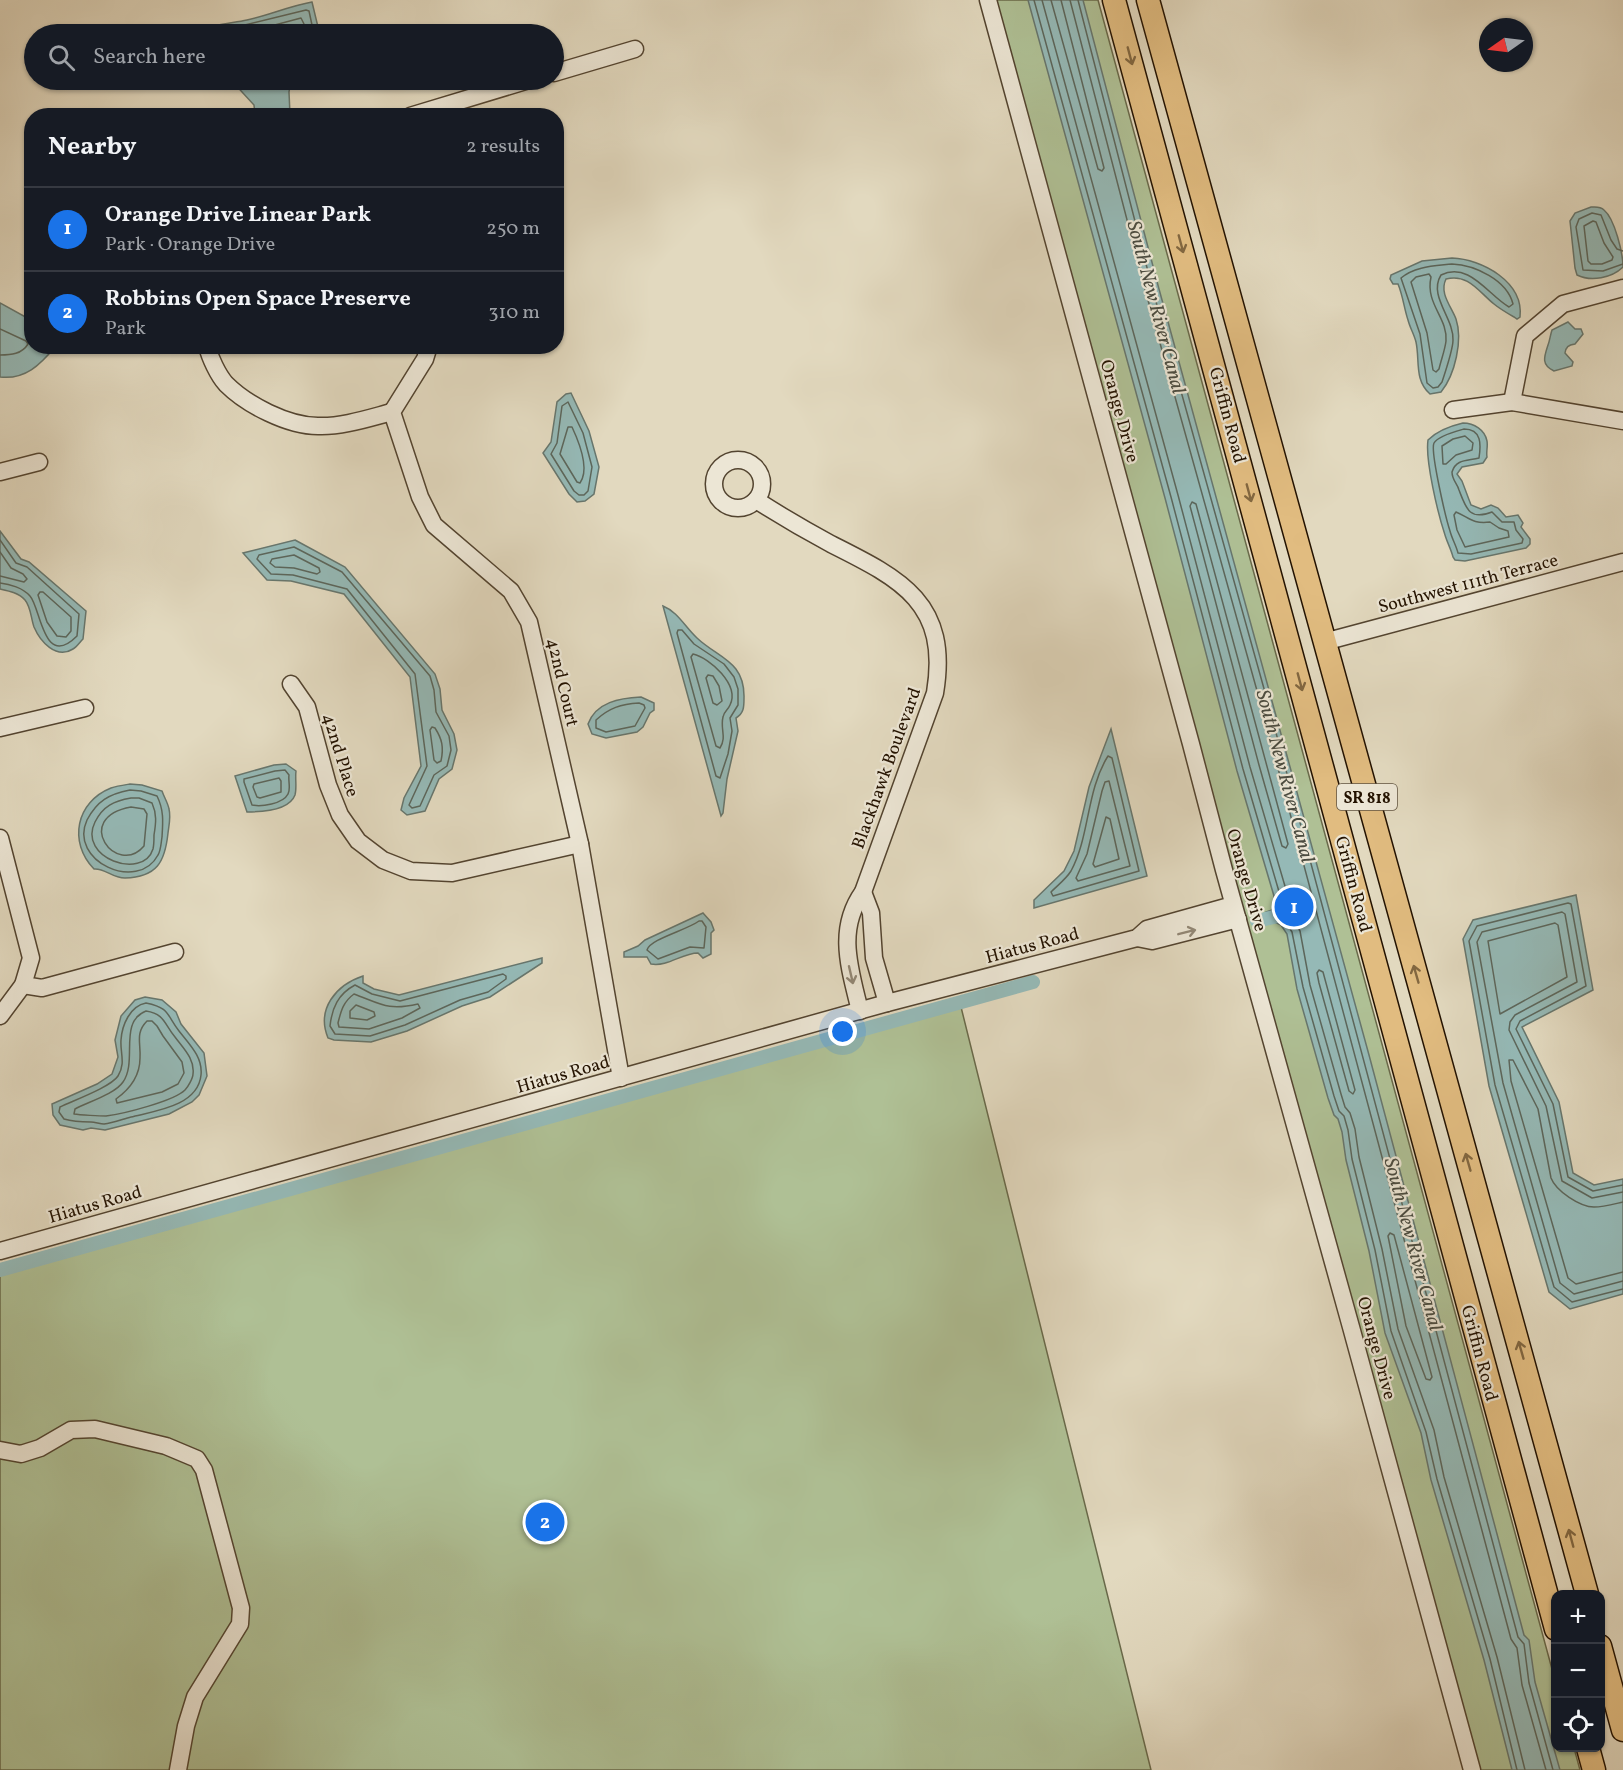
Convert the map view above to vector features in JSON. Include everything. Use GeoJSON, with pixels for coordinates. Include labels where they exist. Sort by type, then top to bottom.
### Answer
{"type":"FeatureCollection","features":[{"type":"Feature","properties":{"kind":"main road","name":"Griffin Road"},"geometry":{"type":"LineString","coordinates":[[1114,0],[1551,1611]]}},
{"type":"Feature","properties":{"kind":"main road","name":"Griffin Road"},"geometry":{"type":"LineString","coordinates":[[1148,0],[1586,1590]]}},
{"type":"Feature","properties":{"kind":"main road"},"geometry":{"type":"LineString","coordinates":[[1350,867],[1370,876],[1388,875]]}},
{"type":"Feature","properties":{"kind":"main road"},"geometry":{"type":"LineString","coordinates":[[1360,908],[1376,907],[1402,925]]}},
{"type":"Feature","properties":{"kind":"main road"},"geometry":{"type":"LineString","coordinates":[[1605,1664],[1623,1730]]}},
{"type":"Feature","properties":{"kind":"main road"},"geometry":{"type":"LineString","coordinates":[[1589,1752],[1594,1770]]}},
{"type":"Feature","properties":{"kind":"street","name":"Orange Drive"},"geometry":{"type":"LineString","coordinates":[[988,0],[1235,912],[1472,1770]]}},
{"type":"Feature","properties":{"kind":"street"},"geometry":{"type":"LineString","coordinates":[[564,69],[635,49]]}},
{"type":"Feature","properties":{"kind":"street"},"geometry":{"type":"LineString","coordinates":[[437,108],[497,90]]}},
{"type":"Feature","properties":{"kind":"street"},"geometry":{"type":"LineString","coordinates":[[1512,402],[1525,336],[1563,304],[1623,288]]}},
{"type":"Feature","properties":{"kind":"street"},"geometry":{"type":"LineString","coordinates":[[211,354],[225,383],[253,404],[288,422],[319,427],[392,412],[427,354]]}},
{"type":"Feature","properties":{"kind":"street"},"geometry":{"type":"LineString","coordinates":[[1453,410],[1512,402],[1623,421]]}},
{"type":"Feature","properties":{"kind":"street","name":"42nd Court"},"geometry":{"type":"LineString","coordinates":[[392,412],[420,496],[434,525],[511,591],[529,622],[580,844],[621,1078]]}},
{"type":"Feature","properties":{"kind":"street"},"geometry":{"type":"LineString","coordinates":[[0,472],[39,462]]}},
{"type":"Feature","properties":{"kind":"street","name":"Blackhawk Boulevard"},"geometry":{"type":"LineString","coordinates":[[756,500],[800,528],[883,570],[906,588],[919,602],[929,621],[937,645],[939,668],[935,693],[863,892],[854,904],[849,917],[848,963],[860,1011]]}},
{"type":"Feature","properties":{"kind":"street","name":"Southwest 111th Terrace"},"geometry":{"type":"LineString","coordinates":[[1324,642],[1623,562]]}},
{"type":"Feature","properties":{"kind":"street","name":"42nd Place"},"geometry":{"type":"LineString","coordinates":[[291,684],[307,707],[328,785],[340,815],[358,841],[382,861],[411,871],[452,873],[580,844]]}},
{"type":"Feature","properties":{"kind":"street"},"geometry":{"type":"LineString","coordinates":[[0,728],[85,708]]}},
{"type":"Feature","properties":{"kind":"street"},"geometry":{"type":"LineString","coordinates":[[0,838],[30,958],[23,985],[0,1016]]}},
{"type":"Feature","properties":{"kind":"street"},"geometry":{"type":"LineString","coordinates":[[863,892],[871,913],[874,958],[887,1004]]}},
{"type":"Feature","properties":{"kind":"street","name":"Hiatus Road"},"geometry":{"type":"LineString","coordinates":[[0,1251],[860,1011],[1137,938],[1152,941],[1235,912]]}},
{"type":"Feature","properties":{"kind":"street"},"geometry":{"type":"LineString","coordinates":[[23,985],[42,988],[176,952]]}},
{"type":"Feature","properties":{"kind":"street"},"geometry":{"type":"LineString","coordinates":[[0,1450],[21,1454],[40,1448],[71,1430],[95,1429],[166,1446],[197,1459],[204,1470],[241,1608],[240,1624],[195,1697],[186,1726],[178,1770]]}},
{"type":"Feature","properties":{"kind":"green space"},"geometry":{"type":"Polygon","coordinates":[[[995,0],[1098,0],[1551,1665],[1551,1752],[1575,1752],[1580,1770],[1477,1770],[995,0]]]}},
{"type":"Feature","properties":{"kind":"green space"},"geometry":{"type":"Polygon","coordinates":[[[960,1003],[1151,1770],[0,1770],[0,1274],[960,1003]]]}},
{"type":"Feature","properties":{"kind":"water","name":"South New River Canal"},"geometry":{"type":"Polygon","coordinates":[[[1028,0],[1083,0],[1159,289],[1369,1055],[1524,1635],[1529,1640],[1535,1682],[1551,1738],[1551,1752],[1555,1752],[1560,1770],[1512,1770],[1484,1660],[1431,1480],[1421,1433],[1385,1333],[1369,1251],[1346,1160],[1342,1132],[1328,1098],[1297,989],[1287,934],[1281,925],[1275,922],[1269,924],[1266,912],[1275,909],[1274,896],[1237,771],[1165,498],[1028,0]]]}},
{"type":"Feature","properties":{"kind":"water"},"geometry":{"type":"Polygon","coordinates":[[[312,2],[317,24],[226,24],[247,20],[312,2]]]}},
{"type":"Feature","properties":{"kind":"water"},"geometry":{"type":"Polygon","coordinates":[[[240,90],[289,90],[290,108],[254,108],[240,90]]]}},
{"type":"Feature","properties":{"kind":"water"},"geometry":{"type":"Polygon","coordinates":[[[1591,207],[1602,209],[1612,221],[1622,254],[1623,267],[1613,274],[1595,278],[1577,275],[1570,221],[1575,213],[1591,207]]]}},
{"type":"Feature","properties":{"kind":"water"},"geometry":{"type":"Polygon","coordinates":[[[1452,258],[1476,263],[1499,275],[1515,293],[1520,317],[1517,319],[1501,309],[1467,281],[1446,279],[1444,289],[1458,327],[1458,347],[1454,367],[1446,385],[1441,392],[1430,394],[1420,376],[1416,342],[1400,288],[1390,279],[1391,275],[1422,261],[1452,258]]]}},
{"type":"Feature","properties":{"kind":"water"},"geometry":{"type":"Polygon","coordinates":[[[0,303],[24,316],[24,354],[49,354],[24,374],[0,377],[0,303]]]}},
{"type":"Feature","properties":{"kind":"water"},"geometry":{"type":"Polygon","coordinates":[[[1568,322],[1575,329],[1581,329],[1583,334],[1575,344],[1566,349],[1565,353],[1573,362],[1572,366],[1554,371],[1545,363],[1545,353],[1551,332],[1568,322]]]}},
{"type":"Feature","properties":{"kind":"water"},"geometry":{"type":"Polygon","coordinates":[[[571,393],[589,431],[599,467],[594,494],[585,501],[577,502],[569,494],[543,453],[551,442],[557,402],[566,394],[571,393]]]}},
{"type":"Feature","properties":{"kind":"water"},"geometry":{"type":"Polygon","coordinates":[[[1463,423],[1478,428],[1486,437],[1487,443],[1487,457],[1483,463],[1462,467],[1457,474],[1471,505],[1481,509],[1491,505],[1498,508],[1506,517],[1518,515],[1523,523],[1521,527],[1530,539],[1530,544],[1526,548],[1465,561],[1455,560],[1453,557],[1442,526],[1433,487],[1428,460],[1428,440],[1444,429],[1463,423]]]}},
{"type":"Feature","properties":{"kind":"water"},"geometry":{"type":"Polygon","coordinates":[[[0,531],[21,559],[29,562],[86,611],[83,639],[74,648],[61,652],[49,647],[37,632],[25,600],[17,594],[0,589],[0,531]]]}},
{"type":"Feature","properties":{"kind":"water"},"geometry":{"type":"Polygon","coordinates":[[[295,540],[345,567],[435,674],[440,689],[442,710],[454,734],[457,750],[452,769],[439,779],[425,811],[407,815],[401,810],[404,798],[421,766],[410,677],[344,594],[291,581],[267,580],[243,553],[295,540]]]}},
{"type":"Feature","properties":{"kind":"water"},"geometry":{"type":"Polygon","coordinates":[[[663,606],[677,616],[705,645],[735,668],[743,686],[744,707],[736,718],[738,731],[721,816],[663,606]]]}},
{"type":"Feature","properties":{"kind":"water"},"geometry":{"type":"Polygon","coordinates":[[[641,697],[654,703],[654,710],[637,732],[606,738],[592,734],[588,724],[603,706],[617,700],[641,697]]]}},
{"type":"Feature","properties":{"kind":"water"},"geometry":{"type":"Polygon","coordinates":[[[1111,729],[1147,876],[1034,908],[1034,900],[1064,871],[1074,851],[1089,787],[1111,729]]]}},
{"type":"Feature","properties":{"kind":"water"},"geometry":{"type":"Polygon","coordinates":[[[286,764],[296,771],[296,792],[292,800],[274,810],[247,812],[235,776],[286,764]]]}},
{"type":"Feature","properties":{"kind":"water"},"geometry":{"type":"Polygon","coordinates":[[[130,784],[162,791],[170,818],[162,860],[145,875],[125,878],[94,869],[81,847],[79,835],[83,813],[99,794],[111,788],[130,784]]]}},
{"type":"Feature","properties":{"kind":"water"},"geometry":{"type":"Polygon","coordinates":[[[1576,895],[1593,990],[1522,1027],[1559,1102],[1573,1173],[1594,1185],[1623,1179],[1623,1294],[1570,1309],[1549,1292],[1489,1086],[1463,939],[1473,920],[1576,895]]]}},
{"type":"Feature","properties":{"kind":"water"},"geometry":{"type":"Polygon","coordinates":[[[703,913],[711,922],[714,930],[711,933],[711,954],[703,958],[698,953],[686,955],[657,964],[651,964],[647,957],[624,957],[624,952],[645,940],[703,913]]]}},
{"type":"Feature","properties":{"kind":"water"},"geometry":{"type":"Polygon","coordinates":[[[542,958],[542,963],[490,997],[462,1006],[407,1031],[371,1042],[328,1038],[325,1017],[331,1000],[344,985],[363,976],[363,983],[374,989],[399,995],[542,958]]]}},
{"type":"Feature","properties":{"kind":"water"},"geometry":{"type":"Polygon","coordinates":[[[145,997],[162,1000],[176,1012],[181,1024],[204,1053],[207,1076],[199,1095],[192,1102],[169,1114],[105,1130],[91,1128],[83,1130],[60,1125],[53,1115],[52,1104],[97,1084],[112,1074],[118,1057],[115,1040],[121,1016],[135,1000],[145,997]]]}},
{"type":"Feature","properties":{"kind":"waterway"},"geometry":{"type":"LineString","coordinates":[[1257,921],[1286,914]]}},
{"type":"Feature","properties":{"kind":"waterway"},"geometry":{"type":"LineString","coordinates":[[0,1270],[1033,982]]}},
{"type":"Feature","properties":{"kind":"place","name":"Orange Drive Linear Park"},"geometry":{"type":"Point","coordinates":[1294,907]}},
{"type":"Feature","properties":{"kind":"place","name":"Robbins Open Space Preserve"},"geometry":{"type":"Point","coordinates":[545,1522]}}]}
